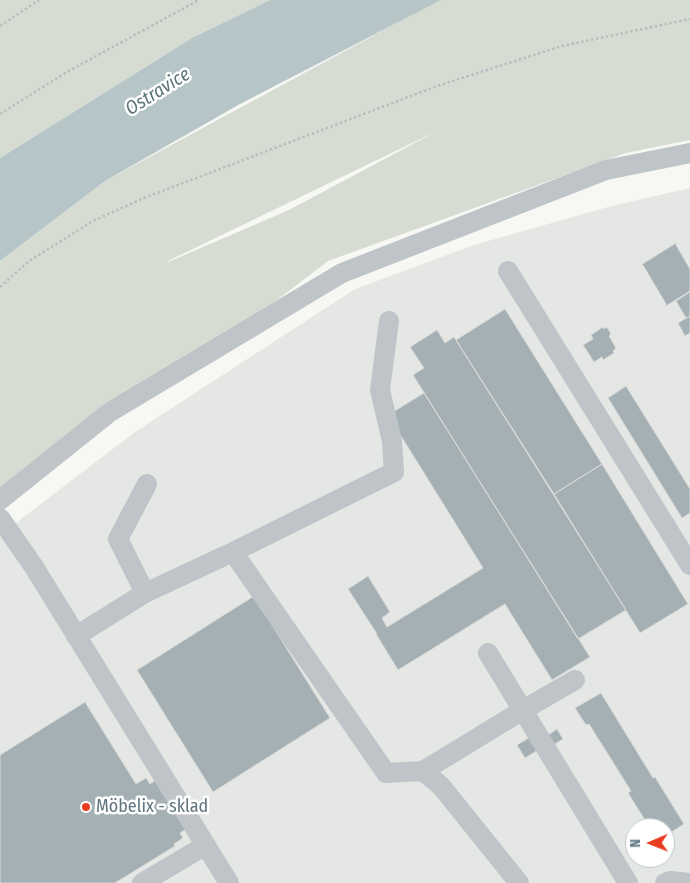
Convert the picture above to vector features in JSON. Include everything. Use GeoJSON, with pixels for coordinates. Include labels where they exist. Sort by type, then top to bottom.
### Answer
{"type":"FeatureCollection","features":[{"type":"Feature","properties":{"kind":"street"},"geometry":{"type":"LineString","coordinates":[[0,500],[110,412],[342,273],[606,170],[690,153]]}},
{"type":"Feature","properties":{"kind":"street"},"geometry":{"type":"LineString","coordinates":[[508,271],[690,566]]}},
{"type":"Feature","properties":{"kind":"street"},"geometry":{"type":"LineString","coordinates":[[76,636],[145,593],[233,552],[394,472],[392,440],[380,390],[389,321]]}},
{"type":"Feature","properties":{"kind":"street"},"geometry":{"type":"LineString","coordinates":[[145,593],[118,539],[147,484]]}},
{"type":"Feature","properties":{"kind":"street"},"geometry":{"type":"LineString","coordinates":[[0,518],[34,567],[229,883]]}},
{"type":"Feature","properties":{"kind":"street"},"geometry":{"type":"LineString","coordinates":[[233,552],[386,773],[423,771],[575,680]]}},
{"type":"Feature","properties":{"kind":"street"},"geometry":{"type":"LineString","coordinates":[[488,653],[628,883]]}},
{"type":"Feature","properties":{"kind":"street"},"geometry":{"type":"LineString","coordinates":[[423,771],[441,786],[519,883]]}},
{"type":"Feature","properties":{"kind":"street"},"geometry":{"type":"LineString","coordinates":[[142,883],[206,845]]}},
{"type":"Feature","properties":{"kind":"street"},"geometry":{"type":"LineString","coordinates":[[665,883],[670,881],[690,883]]}},
{"type":"Feature","properties":{"kind":"path"},"geometry":{"type":"LineString","coordinates":[[0,26],[39,0]]}},
{"type":"Feature","properties":{"kind":"path"},"geometry":{"type":"LineString","coordinates":[[0,114],[68,72],[199,0]]}},
{"type":"Feature","properties":{"kind":"path"},"geometry":{"type":"LineString","coordinates":[[0,287],[29,261],[93,221],[154,194],[437,86],[562,46],[690,18]]}},
{"type":"Feature","properties":{"kind":"shaded area"},"geometry":{"type":"Polygon","coordinates":[[[0,0],[270,0],[192,38],[0,158],[0,0]]]}},
{"type":"Feature","properties":{"kind":"shaded area"},"geometry":{"type":"Polygon","coordinates":[[[439,0],[690,0],[690,140],[626,153],[328,261],[212,350],[0,500],[0,261],[105,181],[439,0]],[[439,130],[168,262],[289,210],[439,130]]]}},
{"type":"Feature","properties":{"kind":"shaded area"},"geometry":{"type":"Polygon","coordinates":[[[690,188],[690,883],[0,883],[0,535],[135,432],[355,289],[474,245],[608,207],[690,188]]]}},
{"type":"Feature","properties":{"kind":"water","name":"Ostravice"},"geometry":{"type":"Polygon","coordinates":[[[270,0],[441,0],[240,104],[105,181],[0,261],[0,158],[192,38],[270,0]]]}},
{"type":"Feature","properties":{"kind":"building"},"geometry":{"type":"Polygon","coordinates":[[[676,243],[690,269],[690,291],[666,306],[643,265],[641,265],[676,243]]]}},
{"type":"Feature","properties":{"kind":"building"},"geometry":{"type":"Polygon","coordinates":[[[690,292],[690,316],[686,318],[676,301],[690,292]]]}},
{"type":"Feature","properties":{"kind":"building"},"geometry":{"type":"Polygon","coordinates":[[[505,309],[602,464],[554,494],[456,340],[505,309]]]}},
{"type":"Feature","properties":{"kind":"building"},"geometry":{"type":"Polygon","coordinates":[[[690,316],[690,333],[685,336],[678,323],[690,316]]]}},
{"type":"Feature","properties":{"kind":"building"},"geometry":{"type":"Polygon","coordinates":[[[603,327],[604,329],[607,327],[611,334],[609,336],[616,348],[613,351],[614,353],[603,360],[602,357],[594,362],[583,345],[593,339],[591,335],[603,327]]]}},
{"type":"Feature","properties":{"kind":"building"},"geometry":{"type":"Polygon","coordinates":[[[437,330],[445,343],[454,337],[626,610],[578,639],[413,375],[424,368],[410,347],[437,330]]]}},
{"type":"Feature","properties":{"kind":"building"},"geometry":{"type":"Polygon","coordinates":[[[626,386],[690,489],[690,513],[682,518],[608,398],[626,386]]]}},
{"type":"Feature","properties":{"kind":"building"},"geometry":{"type":"Polygon","coordinates":[[[424,393],[590,657],[552,680],[505,604],[398,670],[348,589],[368,576],[390,612],[382,618],[387,627],[483,568],[388,415],[424,393]]]}},
{"type":"Feature","properties":{"kind":"building"},"geometry":{"type":"Polygon","coordinates":[[[602,464],[688,604],[640,633],[554,494],[602,464]]]}},
{"type":"Feature","properties":{"kind":"building"},"geometry":{"type":"Polygon","coordinates":[[[254,596],[330,718],[213,792],[137,670],[254,596]]]}},
{"type":"Feature","properties":{"kind":"building"},"geometry":{"type":"Polygon","coordinates":[[[601,693],[653,778],[655,777],[684,824],[675,830],[675,818],[644,818],[628,793],[631,791],[589,724],[586,725],[575,708],[601,693]]]}},
{"type":"Feature","properties":{"kind":"building","name":"Möbelix - sklad"},"geometry":{"type":"Polygon","coordinates":[[[85,702],[136,784],[146,778],[150,784],[156,780],[186,829],[180,833],[183,838],[174,844],[175,846],[115,883],[0,883],[0,755],[85,702]]]}},
{"type":"Feature","properties":{"kind":"building"},"geometry":{"type":"Polygon","coordinates":[[[557,729],[563,739],[552,746],[547,736],[557,729]]]}},
{"type":"Feature","properties":{"kind":"building"},"geometry":{"type":"Polygon","coordinates":[[[530,737],[538,750],[525,758],[517,745],[530,737]]]}},
{"type":"Feature","properties":{"kind":"place","name":"Möbelix - sklad"},"geometry":{"type":"Point","coordinates":[86,807]}}]}
